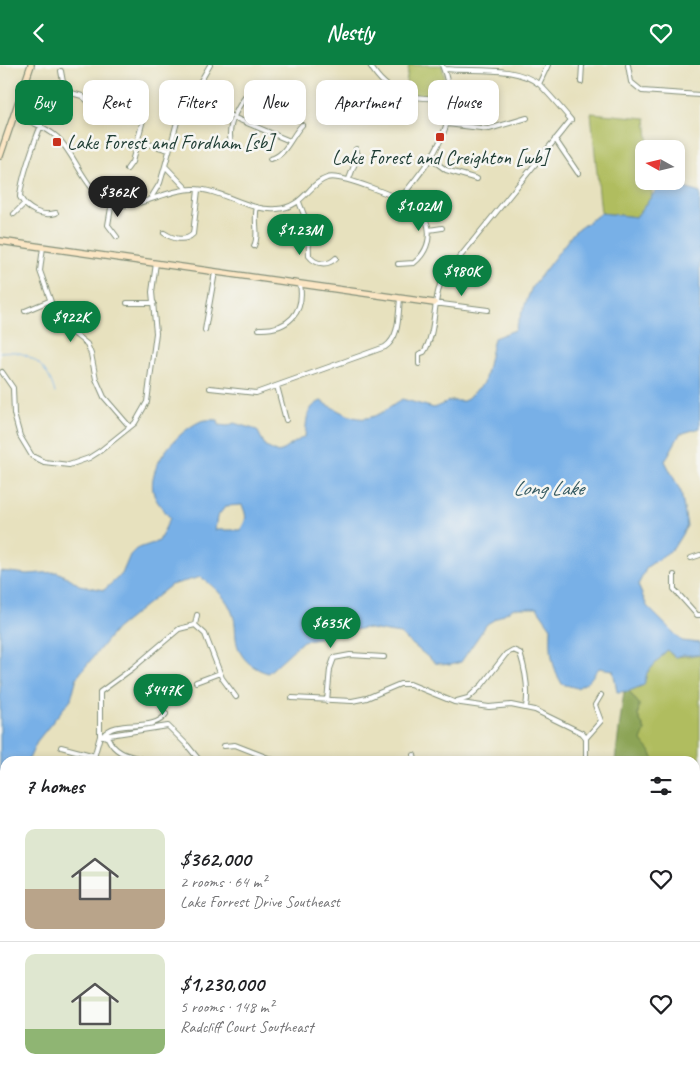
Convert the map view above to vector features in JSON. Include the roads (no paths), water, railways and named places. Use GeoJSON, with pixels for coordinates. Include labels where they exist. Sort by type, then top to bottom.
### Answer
{"type":"FeatureCollection","features":[{"type":"Feature","properties":{"kind":"street"},"geometry":{"type":"LineString","coordinates":[[0,156],[31,65]]}},
{"type":"Feature","properties":{"kind":"street"},"geometry":{"type":"LineString","coordinates":[[201,80],[210,65]]}},
{"type":"Feature","properties":{"kind":"street"},"geometry":{"type":"LineString","coordinates":[[370,65],[386,86],[412,98],[428,98]]}},
{"type":"Feature","properties":{"kind":"street"},"geometry":{"type":"LineString","coordinates":[[539,84],[548,65]]}},
{"type":"Feature","properties":{"kind":"street"},"geometry":{"type":"LineString","coordinates":[[581,82],[582,65]]}},
{"type":"Feature","properties":{"kind":"street"},"geometry":{"type":"LineString","coordinates":[[628,65],[631,81],[642,91],[700,95]]}},
{"type":"Feature","properties":{"kind":"street"},"geometry":{"type":"LineString","coordinates":[[419,364],[419,354],[424,352],[429,341],[434,303],[442,279],[572,120],[539,84],[519,72],[496,67],[443,67],[446,80]]}},
{"type":"Feature","properties":{"kind":"street"},"geometry":{"type":"LineString","coordinates":[[61,71],[63,80]]}},
{"type":"Feature","properties":{"kind":"street"},"geometry":{"type":"LineString","coordinates":[[231,142],[230,132],[244,98]]}},
{"type":"Feature","properties":{"kind":"street"},"geometry":{"type":"LineString","coordinates":[[13,116],[42,126],[61,142],[96,192],[112,202],[129,205],[172,191],[198,189],[223,194],[257,207],[276,210],[299,202],[318,183],[328,177],[349,179],[399,200],[420,213],[428,230],[426,249],[423,255],[414,263],[398,264]]}},
{"type":"Feature","properties":{"kind":"street"},"geometry":{"type":"LineString","coordinates":[[235,118],[290,141]]}},
{"type":"Feature","properties":{"kind":"street"},"geometry":{"type":"LineString","coordinates":[[455,125],[489,129],[527,118]]}},
{"type":"Feature","properties":{"kind":"street"},"geometry":{"type":"LineString","coordinates":[[127,169],[132,162],[142,125]]}},
{"type":"Feature","properties":{"kind":"street"},"geometry":{"type":"LineString","coordinates":[[151,198],[160,183],[176,125]]}},
{"type":"Feature","properties":{"kind":"street"},"geometry":{"type":"LineString","coordinates":[[270,159],[277,157],[302,125]]}},
{"type":"Feature","properties":{"kind":"street"},"geometry":{"type":"LineString","coordinates":[[399,200],[431,159],[442,140],[447,125]]}},
{"type":"Feature","properties":{"kind":"street"},"geometry":{"type":"LineString","coordinates":[[42,126],[21,188],[20,197],[24,204],[44,215],[56,213]]}},
{"type":"Feature","properties":{"kind":"street"},"geometry":{"type":"LineString","coordinates":[[555,139],[578,173]]}},
{"type":"Feature","properties":{"kind":"street"},"geometry":{"type":"LineString","coordinates":[[138,141],[169,150]]}},
{"type":"Feature","properties":{"kind":"street"},"geometry":{"type":"LineString","coordinates":[[349,179],[358,155],[356,149]]}},
{"type":"Feature","properties":{"kind":"street"},"geometry":{"type":"LineString","coordinates":[[431,159],[446,170],[477,179]]}},
{"type":"Feature","properties":{"kind":"street"},"geometry":{"type":"LineString","coordinates":[[165,166],[187,189]]}},
{"type":"Feature","properties":{"kind":"street"},"geometry":{"type":"LineString","coordinates":[[164,233],[170,237],[182,239],[193,234],[198,189]]}},
{"type":"Feature","properties":{"kind":"street"},"geometry":{"type":"LineString","coordinates":[[112,202],[108,225],[117,237]]}},
{"type":"Feature","properties":{"kind":"street"},"geometry":{"type":"LineString","coordinates":[[299,202],[308,225],[309,256],[314,261],[323,263],[331,263],[336,258]]}},
{"type":"Feature","properties":{"kind":"street"},"geometry":{"type":"LineString","coordinates":[[14,214],[24,204]]}},
{"type":"Feature","properties":{"kind":"street"},"geometry":{"type":"LineString","coordinates":[[254,246],[256,241],[254,220],[257,207]]}},
{"type":"Feature","properties":{"kind":"street"},"geometry":{"type":"LineString","coordinates":[[428,230],[442,228]]}},
{"type":"Feature","properties":{"kind":"street"},"geometry":{"type":"LineString","coordinates":[[0,241],[488,310]]}},
{"type":"Feature","properties":{"kind":"street"},"geometry":{"type":"LineString","coordinates":[[43,247],[40,271],[49,301],[60,323],[87,344],[96,379],[104,397],[126,425],[129,426]]}},
{"type":"Feature","properties":{"kind":"street"},"geometry":{"type":"LineString","coordinates":[[2,372],[13,388],[14,414],[20,436],[28,451],[36,459],[52,463],[75,465],[100,451],[141,415],[146,402],[156,333],[152,292],[156,263]]}},
{"type":"Feature","properties":{"kind":"street"},"geometry":{"type":"LineString","coordinates":[[205,330],[215,272]]}},
{"type":"Feature","properties":{"kind":"street"},"geometry":{"type":"LineString","coordinates":[[259,329],[268,329],[281,325],[295,317],[301,302],[300,284]]}},
{"type":"Feature","properties":{"kind":"street"},"geometry":{"type":"LineString","coordinates":[[210,388],[256,393],[370,353],[392,342],[400,299]]}},
{"type":"Feature","properties":{"kind":"street"},"geometry":{"type":"LineString","coordinates":[[25,311],[49,301]]}},
{"type":"Feature","properties":{"kind":"street"},"geometry":{"type":"LineString","coordinates":[[127,303],[154,303]]}},
{"type":"Feature","properties":{"kind":"street"},"geometry":{"type":"LineString","coordinates":[[277,386],[286,420]]}},
{"type":"Feature","properties":{"kind":"street"},"geometry":{"type":"LineString","coordinates":[[691,557],[700,555]]}},
{"type":"Feature","properties":{"kind":"street"},"geometry":{"type":"LineString","coordinates":[[674,575],[674,589],[697,615],[700,615]]}},
{"type":"Feature","properties":{"kind":"street"},"geometry":{"type":"LineString","coordinates":[[195,625],[197,615]]}},
{"type":"Feature","properties":{"kind":"street"},"geometry":{"type":"LineString","coordinates":[[195,625],[205,635],[224,683],[236,697]]}},
{"type":"Feature","properties":{"kind":"street"},"geometry":{"type":"LineString","coordinates":[[95,756],[101,736],[98,699],[102,688],[133,668],[179,629],[195,625]]}},
{"type":"Feature","properties":{"kind":"street"},"geometry":{"type":"LineString","coordinates":[[455,702],[471,695],[506,654],[514,650],[520,653],[522,661],[527,692],[526,707]]}},
{"type":"Feature","properties":{"kind":"street"},"geometry":{"type":"LineString","coordinates":[[327,701],[330,669],[334,658],[350,655],[384,657]]}},
{"type":"Feature","properties":{"kind":"street"},"geometry":{"type":"LineString","coordinates":[[196,683],[220,673]]}},
{"type":"Feature","properties":{"kind":"street"},"geometry":{"type":"LineString","coordinates":[[292,698],[327,701],[358,700],[406,683],[455,702],[478,706],[526,707],[582,733],[586,738],[586,756]]}},
{"type":"Feature","properties":{"kind":"street"},"geometry":{"type":"LineString","coordinates":[[586,738],[601,721],[595,705],[601,695]]}},
{"type":"Feature","properties":{"kind":"street"},"geometry":{"type":"LineString","coordinates":[[101,736],[110,730],[154,723],[163,719],[166,714]]}},
{"type":"Feature","properties":{"kind":"street"},"geometry":{"type":"LineString","coordinates":[[101,736],[168,726],[196,756]]}},
{"type":"Feature","properties":{"kind":"street"},"geometry":{"type":"LineString","coordinates":[[101,736],[108,739],[112,747],[119,753],[130,756]]}},
{"type":"Feature","properties":{"kind":"street"},"geometry":{"type":"LineString","coordinates":[[224,746],[235,745],[263,756]]}},
{"type":"Feature","properties":{"kind":"street"},"geometry":{"type":"LineString","coordinates":[[62,747],[86,756]]}},
{"type":"Feature","properties":{"kind":"water","name":"Long Lake"},"geometry":{"type":"Polygon","coordinates":[[[685,188],[700,193],[700,428],[680,434],[665,461],[681,492],[687,526],[673,549],[647,567],[638,585],[647,606],[682,641],[700,643],[700,655],[675,657],[667,650],[647,673],[644,685],[629,691],[617,692],[613,670],[599,668],[588,682],[577,688],[562,684],[558,677],[552,657],[551,628],[537,608],[514,608],[487,624],[461,662],[450,665],[435,663],[400,634],[364,628],[303,641],[268,673],[251,665],[239,651],[235,621],[228,603],[220,593],[201,577],[171,585],[116,629],[77,677],[71,699],[38,740],[30,756],[0,756],[0,571],[27,574],[57,572],[79,585],[104,590],[122,574],[130,555],[136,549],[159,541],[170,518],[154,495],[152,485],[154,474],[164,452],[181,434],[201,421],[218,420],[219,425],[228,426],[234,423],[257,430],[266,447],[278,453],[305,436],[309,411],[321,401],[345,414],[362,418],[379,414],[402,399],[434,408],[449,401],[464,401],[484,383],[494,338],[515,330],[532,287],[574,232],[601,213],[636,217],[656,190],[685,190],[685,188]],[[242,505],[226,506],[217,517],[215,530],[240,530],[245,518],[242,505]]]}},
{"type":"Feature","properties":{"kind":"waterway"},"geometry":{"type":"LineString","coordinates":[[0,352],[20,353],[36,361],[48,375],[55,393]]}},
{"type":"Feature","properties":{"kind":"place","name":"Lake Forest and Creighton [wb]"},"geometry":{"type":"Point","coordinates":[440,137]}},
{"type":"Feature","properties":{"kind":"place","name":"Lake Forest and Fordham [sb]"},"geometry":{"type":"Point","coordinates":[57,142]}}]}
